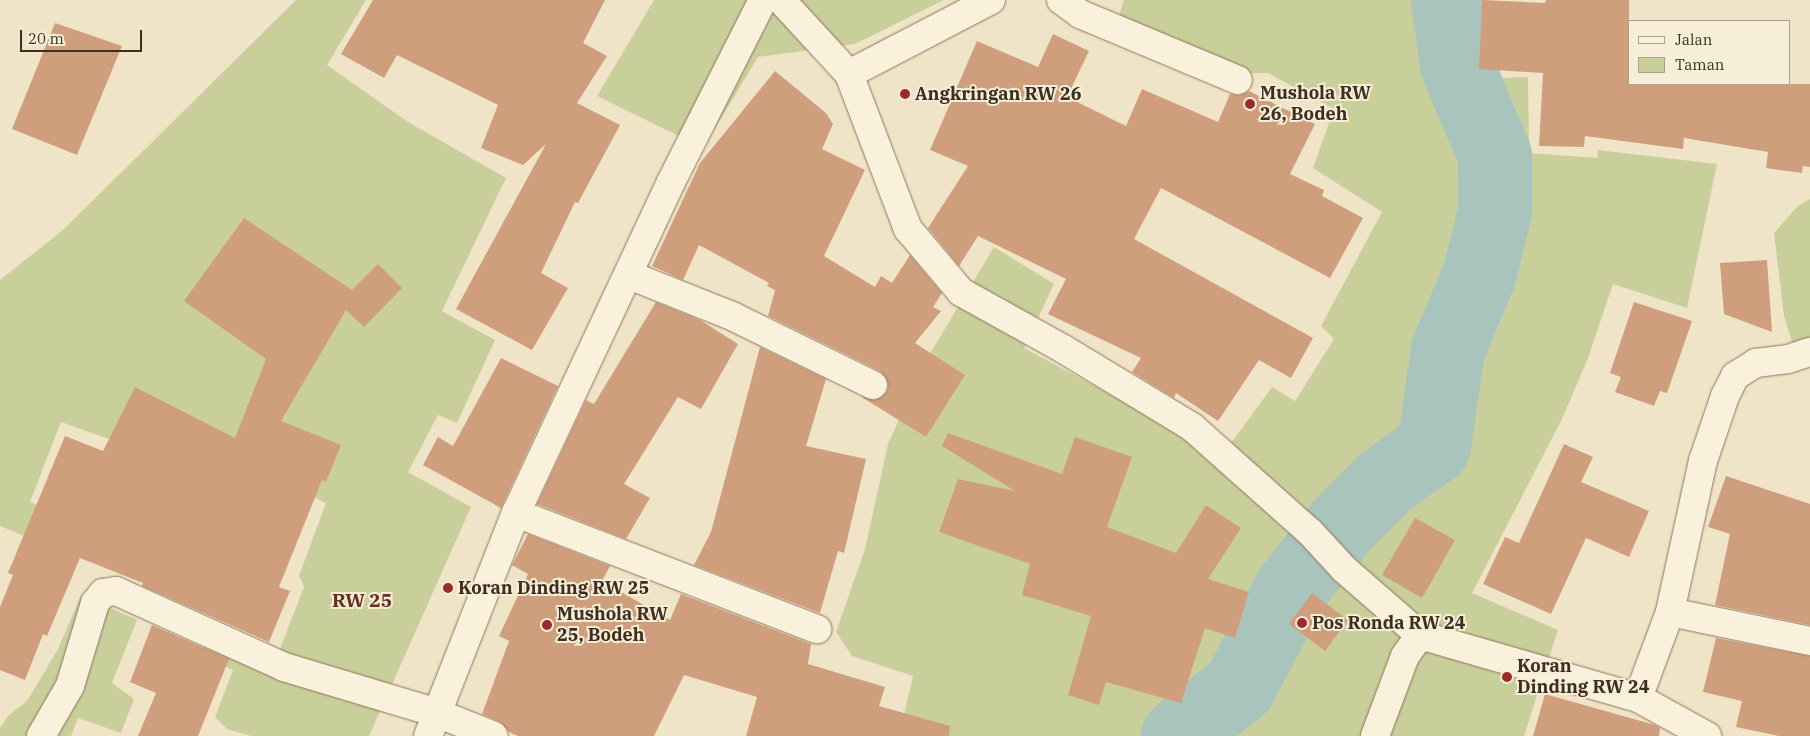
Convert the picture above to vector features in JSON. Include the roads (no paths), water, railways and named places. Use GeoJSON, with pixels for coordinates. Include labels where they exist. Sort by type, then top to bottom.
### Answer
{"type":"FeatureCollection","features":[{"type":"Feature","properties":{"kind":"street"},"geometry":{"type":"LineString","coordinates":[[432,724],[516,513],[629,276],[671,182],[763,0]]}},
{"type":"Feature","properties":{"kind":"street"},"geometry":{"type":"LineString","coordinates":[[781,0],[849,74],[908,229],[961,292],[1081,359],[1192,427],[1310,532],[1344,569],[1420,634],[1638,698],[1707,736]]}},
{"type":"Feature","properties":{"kind":"street"},"geometry":{"type":"LineString","coordinates":[[849,74],[991,0]]}},
{"type":"Feature","properties":{"kind":"street"},"geometry":{"type":"LineString","coordinates":[[1061,0],[1080,14],[1238,80]]}},
{"type":"Feature","properties":{"kind":"street"},"geometry":{"type":"LineString","coordinates":[[629,276],[732,316],[873,385]]}},
{"type":"Feature","properties":{"kind":"street"},"geometry":{"type":"LineString","coordinates":[[1638,698],[1670,612],[1703,461],[1724,396],[1735,376],[1756,363],[1788,359],[1810,352]]}},
{"type":"Feature","properties":{"kind":"street"},"geometry":{"type":"LineString","coordinates":[[516,513],[817,629]]}},
{"type":"Feature","properties":{"kind":"street"},"geometry":{"type":"LineString","coordinates":[[41,736],[70,686],[95,602],[103,593],[116,591],[284,668],[432,724],[494,736]]}},
{"type":"Feature","properties":{"kind":"street"},"geometry":{"type":"LineString","coordinates":[[1670,612],[1810,641]]}},
{"type":"Feature","properties":{"kind":"street"},"geometry":{"type":"LineString","coordinates":[[1375,736],[1405,656],[1420,634]]}},
{"type":"Feature","properties":{"kind":"waterway"},"geometry":{"type":"LineString","coordinates":[[1178,736],[1240,686],[1291,589],[1343,524],[1385,482],[1434,447],[1448,350],[1480,273],[1495,212],[1495,156],[1457,65],[1448,0]]}},
{"type":"Feature","properties":{"kind":"place","name":"Angkringan RW 26"},"geometry":{"type":"Point","coordinates":[905,94]}},
{"type":"Feature","properties":{"kind":"place","name":"Mushola RW 26, Bodeh"},"geometry":{"type":"Point","coordinates":[1250,104]}},
{"type":"Feature","properties":{"kind":"place","name":"Koran Dinding RW 25"},"geometry":{"type":"Point","coordinates":[448,588]}},
{"type":"Feature","properties":{"kind":"place","name":"Pos Ronda RW 24"},"geometry":{"type":"Point","coordinates":[1302,623]}},
{"type":"Feature","properties":{"kind":"place","name":"Mushola RW 25, Bodeh"},"geometry":{"type":"Point","coordinates":[547,625]}},
{"type":"Feature","properties":{"kind":"place","name":"Koran Dinding RW 24"},"geometry":{"type":"Point","coordinates":[1507,677]}},
{"type":"Feature","properties":{"kind":"district","name":"RW 25"},"geometry":{"type":"Point","coordinates":[362,601]}}]}
